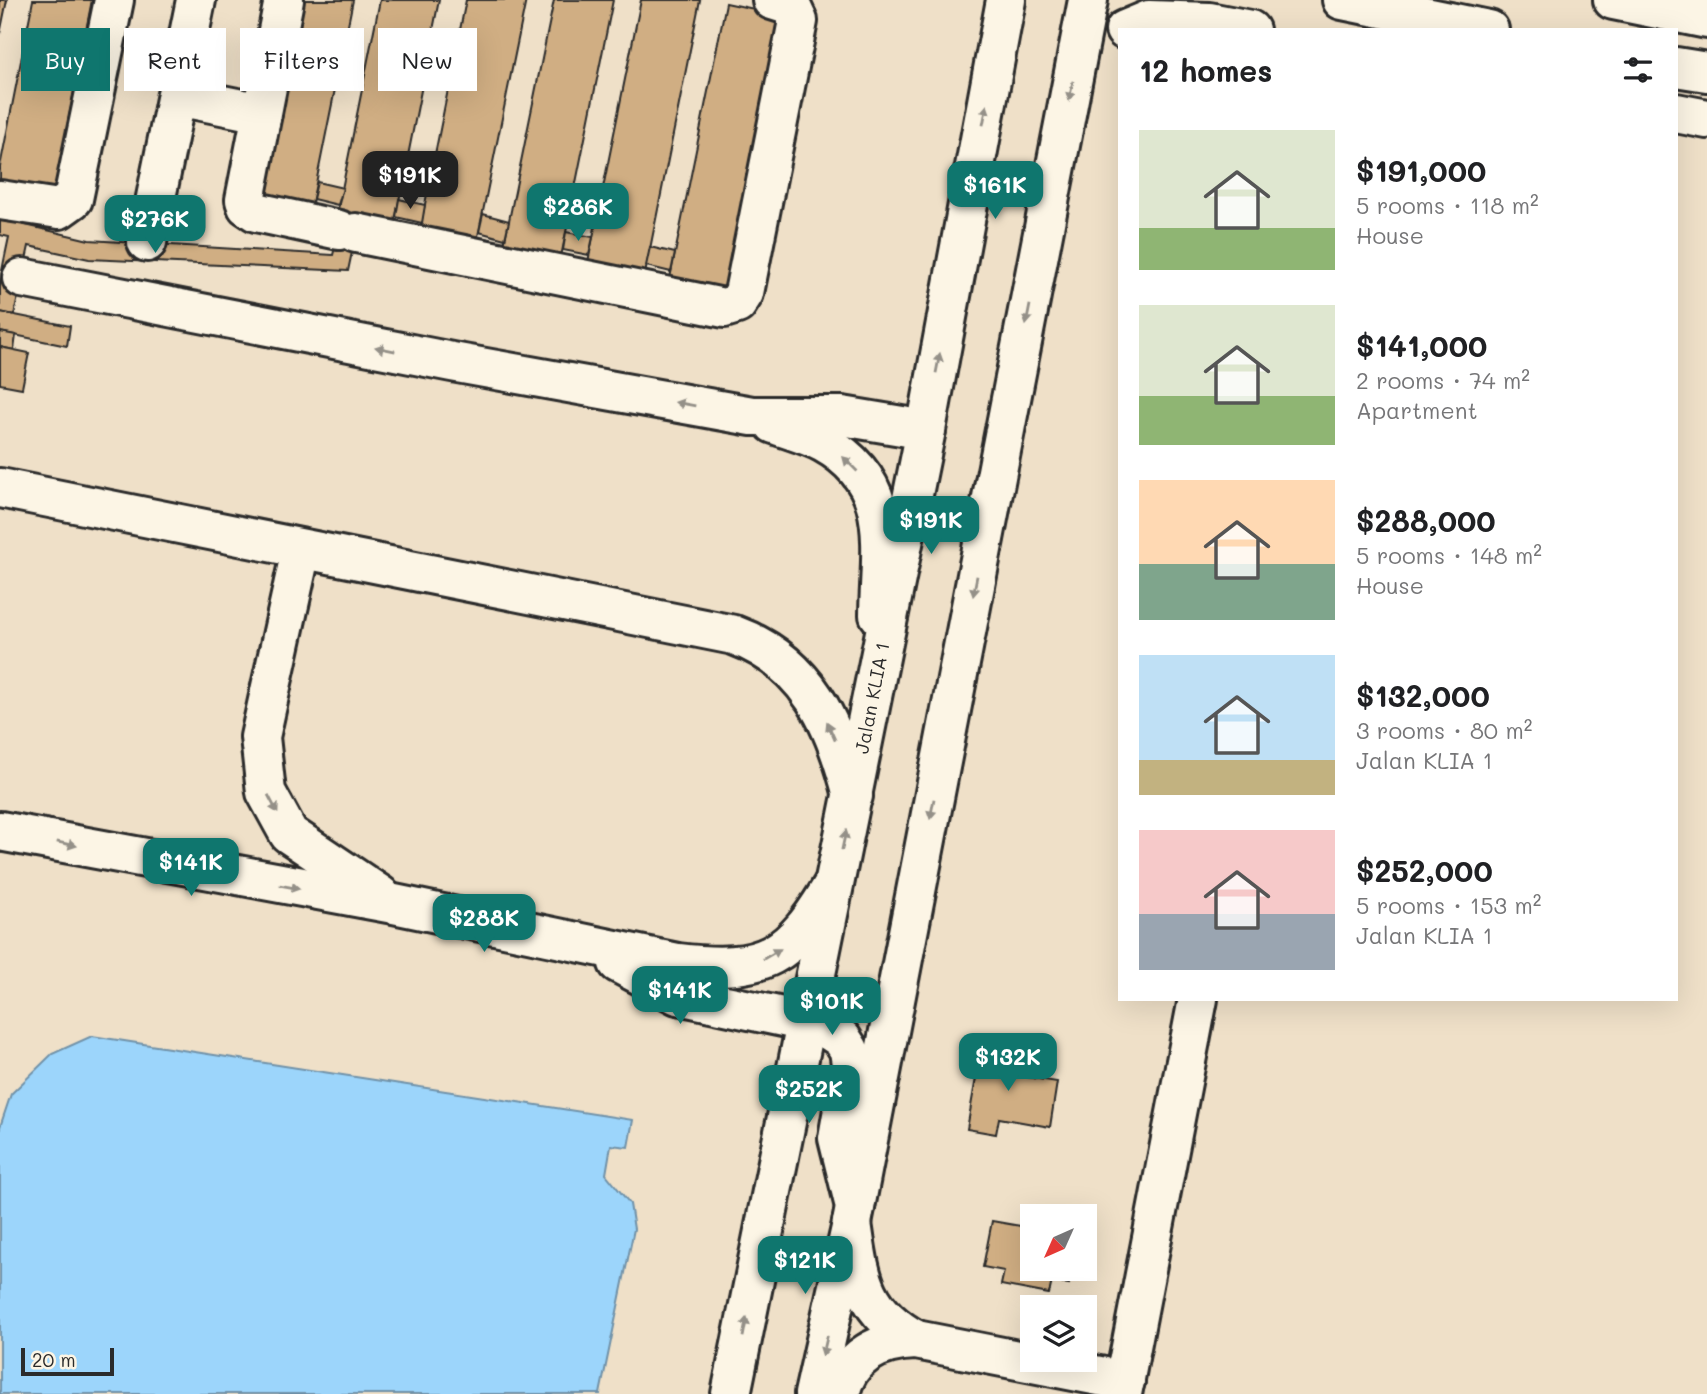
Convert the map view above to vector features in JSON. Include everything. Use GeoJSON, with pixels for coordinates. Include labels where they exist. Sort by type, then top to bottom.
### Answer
{"type":"FeatureCollection","features":[{"type":"Feature","properties":{"kind":"main road"},"geometry":{"type":"LineString","coordinates":[[0,200],[59,209],[73,199],[114,0]]}},
{"type":"Feature","properties":{"kind":"main road"},"geometry":{"type":"LineString","coordinates":[[135,300],[196,0]]}},
{"type":"Feature","properties":{"kind":"main road"},"geometry":{"type":"LineString","coordinates":[[284,0],[245,195],[247,206],[256,212],[730,308],[737,304],[744,293],[798,21],[791,6],[772,0]]}},
{"type":"Feature","properties":{"kind":"main road","name":"Jalan KLIA 1"},"geometry":{"type":"LineString","coordinates":[[731,1394],[926,430],[1006,0]]}},
{"type":"Feature","properties":{"kind":"main road"},"geometry":{"type":"LineString","coordinates":[[814,1394],[854,1215],[1088,0]]}},
{"type":"Feature","properties":{"kind":"main road"},"geometry":{"type":"LineString","coordinates":[[1342,0],[1479,28]]}},
{"type":"Feature","properties":{"kind":"main road"},"geometry":{"type":"LineString","coordinates":[[1613,0],[1707,19]]}},
{"type":"Feature","properties":{"kind":"main road"},"geometry":{"type":"LineString","coordinates":[[1130,28],[1149,20],[1211,11],[1246,28]]}},
{"type":"Feature","properties":{"kind":"main road"},"geometry":{"type":"LineString","coordinates":[[1079,48],[1118,33]]}},
{"type":"Feature","properties":{"kind":"main road"},"geometry":{"type":"LineString","coordinates":[[1678,67],[1707,72]]}},
{"type":"Feature","properties":{"kind":"main road"},"geometry":{"type":"LineString","coordinates":[[177,96],[262,113]]}},
{"type":"Feature","properties":{"kind":"main road"},"geometry":{"type":"LineString","coordinates":[[1678,113],[1707,119]]}},
{"type":"Feature","properties":{"kind":"main road"},"geometry":{"type":"LineString","coordinates":[[8,276],[439,360],[752,416],[842,416],[926,430]]}},
{"type":"Feature","properties":{"kind":"main road"},"geometry":{"type":"LineString","coordinates":[[752,416],[822,442],[852,464],[875,497],[880,516],[878,670]]}},
{"type":"Feature","properties":{"kind":"main road"},"geometry":{"type":"LineString","coordinates":[[0,488],[734,635],[760,645],[795,673],[822,710],[844,759],[853,796]]}},
{"type":"Feature","properties":{"kind":"main road"},"geometry":{"type":"LineString","coordinates":[[301,550],[260,737],[266,792],[289,834],[394,904]]}},
{"type":"Feature","properties":{"kind":"main road"},"geometry":{"type":"LineString","coordinates":[[0,831],[394,904],[678,963],[734,967],[761,960],[799,936],[835,881]]}},
{"type":"Feature","properties":{"kind":"main road"},"geometry":{"type":"LineString","coordinates":[[586,945],[678,995],[805,1021],[832,1030],[849,1051],[851,1064],[838,1138],[854,1215],[859,1274],[867,1293],[897,1329],[916,1340],[1124,1387],[1198,1001]]}},
{"type":"Feature","properties":{"kind":"main road"},"geometry":{"type":"LineString","coordinates":[[840,1394],[849,1368],[860,1357],[885,1344],[916,1340]]}},
{"type":"Feature","properties":{"kind":"water"},"geometry":{"type":"Polygon","coordinates":[[[92,1036],[633,1120],[628,1147],[611,1145],[606,1174],[630,1204],[634,1229],[600,1394],[0,1394],[0,1127],[11,1094],[52,1054],[92,1036]]]}},
{"type":"Feature","properties":{"kind":"building"},"geometry":{"type":"Polygon","coordinates":[[[0,0],[7,0],[0,34],[0,0]]]}},
{"type":"Feature","properties":{"kind":"building"},"geometry":{"type":"Polygon","coordinates":[[[33,0],[92,0],[86,28],[27,28],[33,0]]]}},
{"type":"Feature","properties":{"kind":"building"},"geometry":{"type":"Polygon","coordinates":[[[294,0],[353,0],[347,28],[288,28],[294,0]]]}},
{"type":"Feature","properties":{"kind":"building"},"geometry":{"type":"Polygon","coordinates":[[[380,0],[439,0],[433,28],[378,28],[378,91],[421,91],[394,226],[337,214],[362,91],[364,91],[380,0]]]}},
{"type":"Feature","properties":{"kind":"building"},"geometry":{"type":"Polygon","coordinates":[[[466,0],[526,0],[477,241],[420,229],[448,91],[477,91],[477,28],[460,28],[466,0]]]}},
{"type":"Feature","properties":{"kind":"building"},"geometry":{"type":"Polygon","coordinates":[[[554,0],[613,0],[561,257],[504,245],[554,0]]]}},
{"type":"Feature","properties":{"kind":"building"},"geometry":{"type":"Polygon","coordinates":[[[641,0],[700,0],[645,274],[588,262],[641,0]]]}},
{"type":"Feature","properties":{"kind":"building"},"geometry":{"type":"Polygon","coordinates":[[[726,3],[783,15],[727,290],[670,278],[726,3]]]}},
{"type":"Feature","properties":{"kind":"building"},"geometry":{"type":"Polygon","coordinates":[[[21,61],[21,91],[74,91],[54,193],[0,182],[0,167],[21,61]]]}},
{"type":"Feature","properties":{"kind":"building"},"geometry":{"type":"Polygon","coordinates":[[[275,91],[335,91],[311,208],[254,195],[275,91]]]}},
{"type":"Feature","properties":{"kind":"building"},"geometry":{"type":"Polygon","coordinates":[[[317,182],[343,188],[338,205],[313,199],[317,182]]]}},
{"type":"Feature","properties":{"kind":"building"},"geometry":{"type":"Polygon","coordinates":[[[399,199],[425,205],[422,223],[396,217],[399,199]]]}},
{"type":"Feature","properties":{"kind":"building"},"geometry":{"type":"Polygon","coordinates":[[[483,214],[509,221],[505,239],[479,232],[483,214]]]}},
{"type":"Feature","properties":{"kind":"building"},"geometry":{"type":"Polygon","coordinates":[[[343,216],[359,219],[348,271],[89,259],[29,246],[14,315],[0,312],[0,280],[9,237],[0,235],[0,219],[89,240],[333,255],[343,216]]]}},
{"type":"Feature","properties":{"kind":"building"},"geometry":{"type":"Polygon","coordinates":[[[566,232],[593,237],[589,255],[563,250],[566,232]]]}},
{"type":"Feature","properties":{"kind":"building"},"geometry":{"type":"Polygon","coordinates":[[[650,247],[675,253],[671,272],[646,266],[650,247]]]}},
{"type":"Feature","properties":{"kind":"building"},"geometry":{"type":"Polygon","coordinates":[[[0,312],[70,326],[67,346],[0,332],[0,312]]]}},
{"type":"Feature","properties":{"kind":"building"},"geometry":{"type":"Polygon","coordinates":[[[0,332],[16,335],[14,350],[0,347],[0,332]]]}},
{"type":"Feature","properties":{"kind":"building"},"geometry":{"type":"Polygon","coordinates":[[[0,347],[29,353],[22,388],[0,384],[0,347]]]}},
{"type":"Feature","properties":{"kind":"building"},"geometry":{"type":"Polygon","coordinates":[[[982,1044],[1018,1050],[1014,1075],[1057,1082],[1050,1127],[999,1118],[996,1134],[967,1129],[982,1044]]]}},
{"type":"Feature","properties":{"kind":"building"},"geometry":{"type":"Polygon","coordinates":[[[992,1221],[1020,1226],[1020,1281],[1052,1281],[1049,1294],[1001,1285],[1004,1271],[983,1267],[992,1221]]]}}]}
